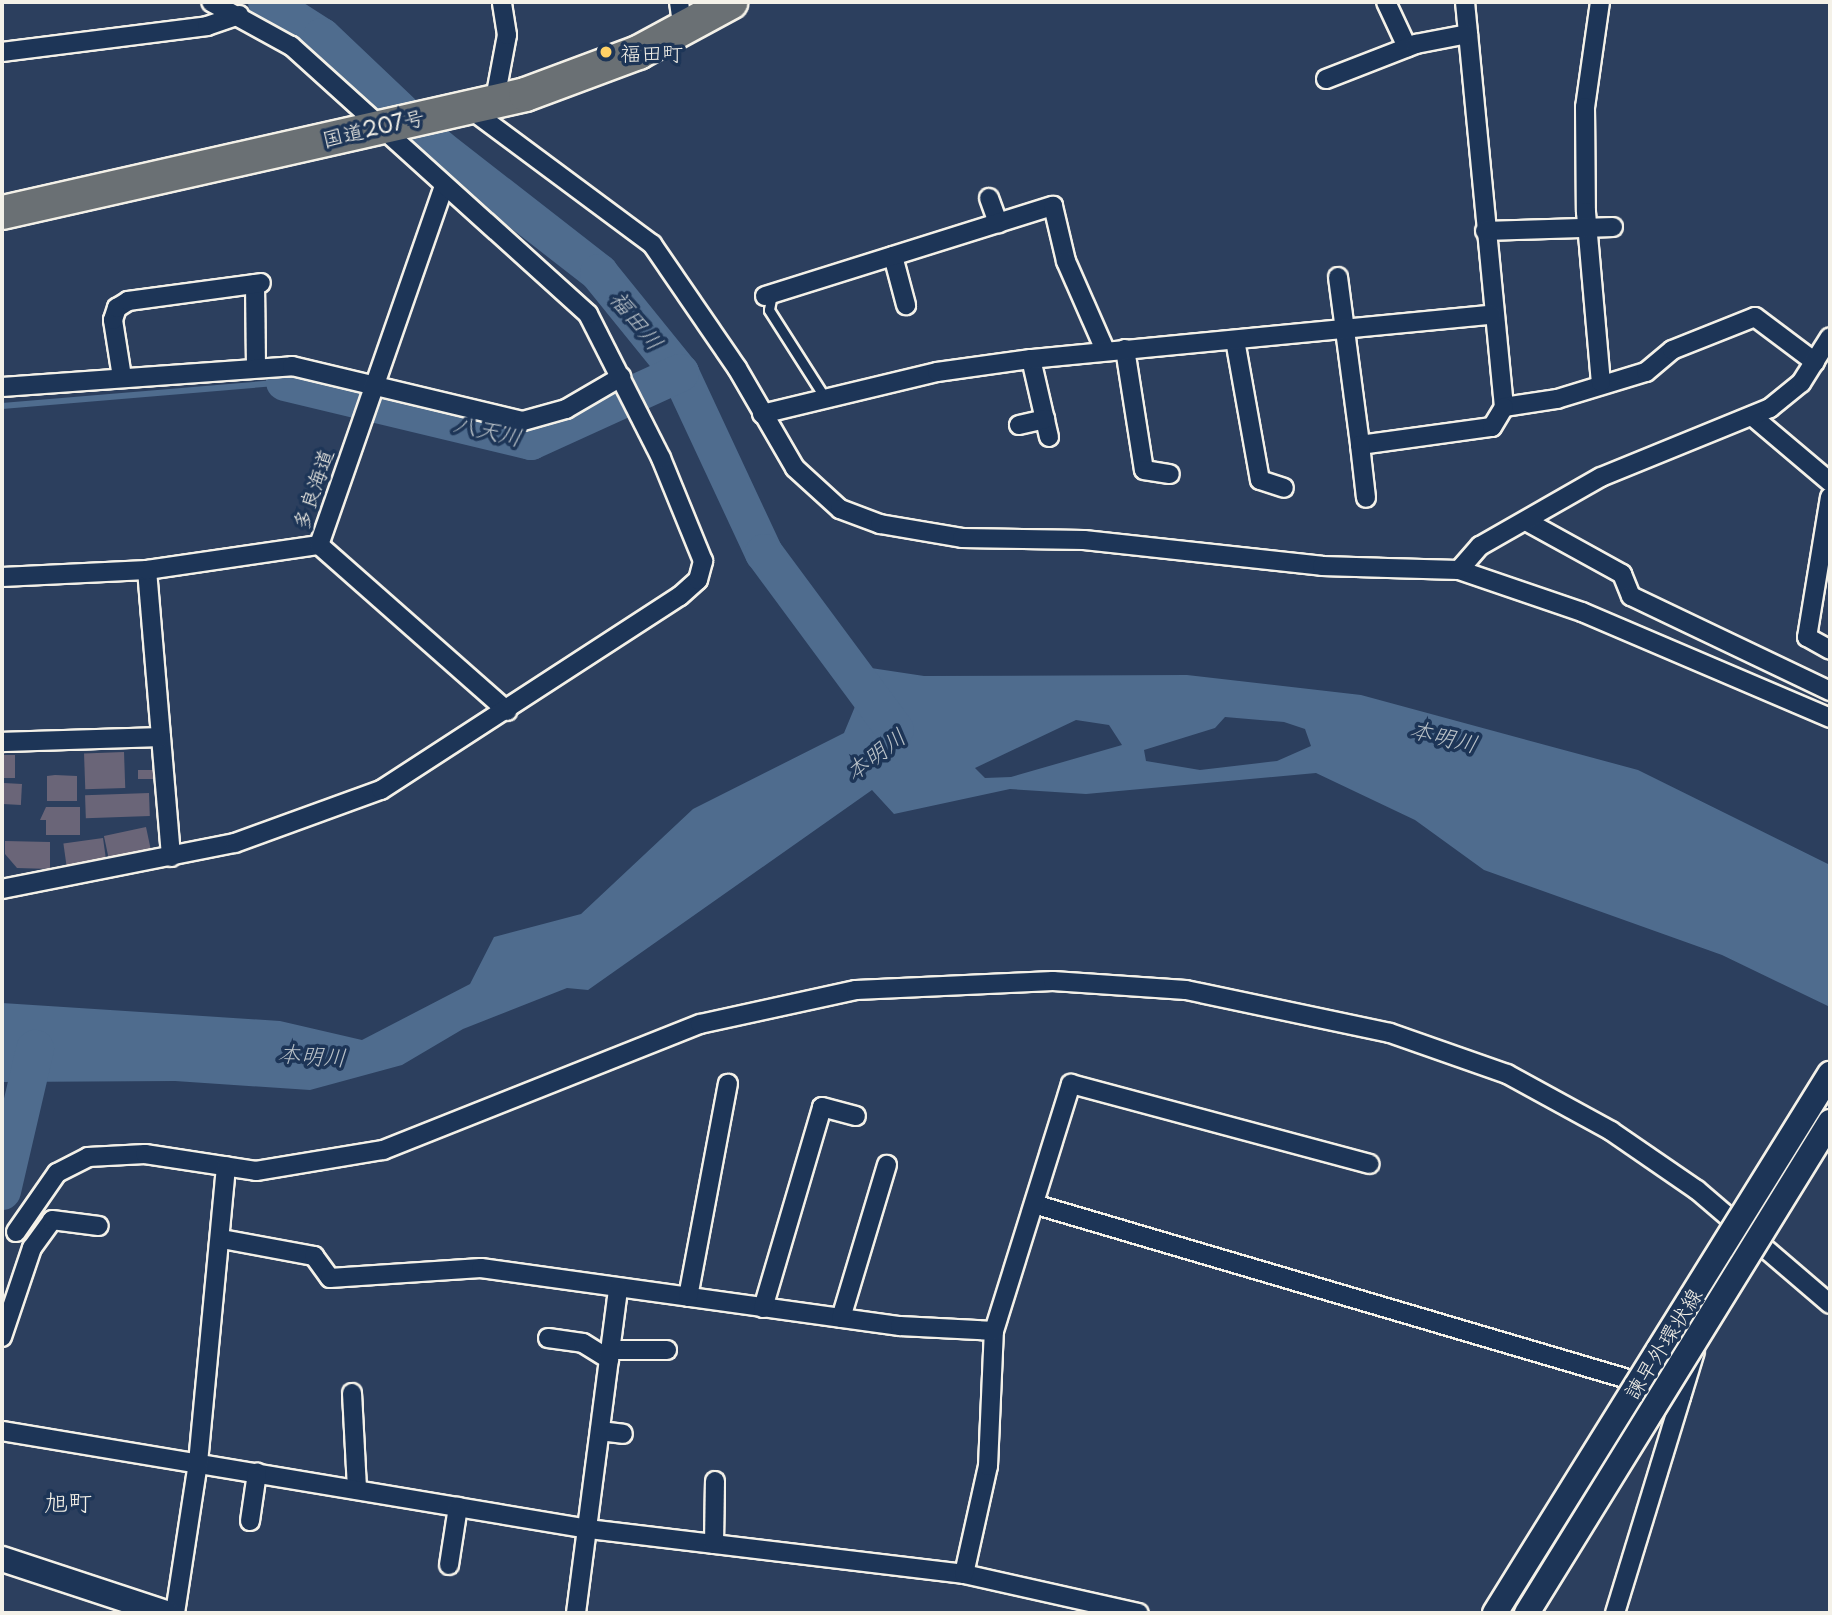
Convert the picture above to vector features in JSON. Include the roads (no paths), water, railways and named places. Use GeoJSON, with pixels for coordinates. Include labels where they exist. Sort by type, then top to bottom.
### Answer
{"type":"FeatureCollection","features":[{"type":"Feature","properties":{"kind":"highway","name":"国道207号"},"geometry":{"type":"LineString","coordinates":[[2,212],[472,104],[607,65],[681,16],[730,2]]}},
{"type":"Feature","properties":{"kind":"main road","name":"諫早外環状線"},"geometry":{"type":"LineString","coordinates":[[1495,1613],[1830,1074]]}},
{"type":"Feature","properties":{"kind":"main road","name":"諫早外環状線"},"geometry":{"type":"LineString","coordinates":[[1527,1613],[1830,1122]]}},
{"type":"Feature","properties":{"kind":"main road"},"geometry":{"type":"LineString","coordinates":[[2,1559],[166,1613]]}},
{"type":"Feature","properties":{"kind":"street"},"geometry":{"type":"LineString","coordinates":[[2,889],[235,843],[381,790],[507,711],[698,580],[703,561],[690,521],[588,314],[443,188],[385,124],[291,46],[239,15],[211,2]]}},
{"type":"Feature","properties":{"kind":"street"},"geometry":{"type":"LineString","coordinates":[[502,2],[507,35],[472,104],[652,244],[795,468],[840,509],[880,524],[962,538],[983,534],[1084,540],[1322,566],[1459,570],[1582,612],[1830,718]]}},
{"type":"Feature","properties":{"kind":"street"},"geometry":{"type":"LineString","coordinates":[[1386,2],[1407,47]]}},
{"type":"Feature","properties":{"kind":"street"},"geometry":{"type":"LineString","coordinates":[[1360,445],[1492,427],[1504,407],[1492,315],[1465,2]]}},
{"type":"Feature","properties":{"kind":"street"},"geometry":{"type":"LineString","coordinates":[[1600,2],[1585,107],[1587,225],[1601,382]]}},
{"type":"Feature","properties":{"kind":"street"},"geometry":{"type":"LineString","coordinates":[[2,52],[207,26],[239,15]]}},
{"type":"Feature","properties":{"kind":"street"},"geometry":{"type":"LineString","coordinates":[[1326,79],[1407,47],[1468,34]]}},
{"type":"Feature","properties":{"kind":"street","name":"多良海道"},"geometry":{"type":"LineString","coordinates":[[2,577],[147,570],[318,545],[443,188]]}},
{"type":"Feature","properties":{"kind":"street"},"geometry":{"type":"LineString","coordinates":[[989,198],[999,223]]}},
{"type":"Feature","properties":{"kind":"street"},"geometry":{"type":"LineString","coordinates":[[769,295],[1053,206],[1066,261],[1105,350]]}},
{"type":"Feature","properties":{"kind":"street"},"geometry":{"type":"LineString","coordinates":[[1485,231],[1587,225],[1613,227]]}},
{"type":"Feature","properties":{"kind":"street"},"geometry":{"type":"LineString","coordinates":[[893,256],[906,305]]}},
{"type":"Feature","properties":{"kind":"street"},"geometry":{"type":"LineString","coordinates":[[1338,277],[1347,331],[1366,498]]}},
{"type":"Feature","properties":{"kind":"street"},"geometry":{"type":"LineString","coordinates":[[122,377],[113,320],[117,308],[128,301],[258,284],[256,365]]}},
{"type":"Feature","properties":{"kind":"street"},"geometry":{"type":"LineString","coordinates":[[762,414],[825,398],[1031,359],[1105,350],[1347,331],[1492,315]]}},
{"type":"Feature","properties":{"kind":"street"},"geometry":{"type":"LineString","coordinates":[[1504,407],[1557,399],[1601,382],[1646,372],[1672,350],[1755,317],[1815,362]]}},
{"type":"Feature","properties":{"kind":"street"},"geometry":{"type":"LineString","coordinates":[[1459,570],[1480,545],[1601,477],[1752,416],[1801,383],[1830,337]]}},
{"type":"Feature","properties":{"kind":"street"},"geometry":{"type":"LineString","coordinates":[[1235,340],[1260,481],[1284,488]]}},
{"type":"Feature","properties":{"kind":"street"},"geometry":{"type":"LineString","coordinates":[[1125,349],[1144,470],[1170,474]]}},
{"type":"Feature","properties":{"kind":"street"},"geometry":{"type":"LineString","coordinates":[[1031,359],[1049,437]]}},
{"type":"Feature","properties":{"kind":"street"},"geometry":{"type":"LineString","coordinates":[[2,387],[256,365],[374,382],[523,421],[566,409],[621,377]]}},
{"type":"Feature","properties":{"kind":"street"},"geometry":{"type":"LineString","coordinates":[[1752,416],[1830,482]]}},
{"type":"Feature","properties":{"kind":"street"},"geometry":{"type":"LineString","coordinates":[[1018,425],[1045,419]]}},
{"type":"Feature","properties":{"kind":"street"},"geometry":{"type":"LineString","coordinates":[[1830,497],[1807,637],[1830,650]]}},
{"type":"Feature","properties":{"kind":"street"},"geometry":{"type":"LineString","coordinates":[[1526,521],[1622,574],[1631,596],[1830,691]]}},
{"type":"Feature","properties":{"kind":"street"},"geometry":{"type":"LineString","coordinates":[[318,545],[507,711]]}},
{"type":"Feature","properties":{"kind":"street"},"geometry":{"type":"LineString","coordinates":[[147,570],[171,857]]}},
{"type":"Feature","properties":{"kind":"street"},"geometry":{"type":"LineString","coordinates":[[2,742],[160,737]]}},
{"type":"Feature","properties":{"kind":"street"},"geometry":{"type":"LineString","coordinates":[[16,1232],[57,1173],[88,1157],[145,1154],[256,1171],[383,1150],[701,1024],[856,990],[1053,981],[1186,990],[1391,1033],[1507,1074],[1611,1131],[1697,1190],[1830,1304]]}},
{"type":"Feature","properties":{"kind":"street"},"geometry":{"type":"LineString","coordinates":[[688,1297],[727,1084]]}},
{"type":"Feature","properties":{"kind":"street"},"geometry":{"type":"LineString","coordinates":[[964,1574],[988,1466],[994,1331],[1037,1205],[1071,1084],[1369,1164]]}},
{"type":"Feature","properties":{"kind":"street"},"geometry":{"type":"LineString","coordinates":[[763,1308],[822,1107],[856,1116]]}},
{"type":"Feature","properties":{"kind":"street"},"geometry":{"type":"LineString","coordinates":[[841,1318],[887,1165]]}},
{"type":"Feature","properties":{"kind":"street"},"geometry":{"type":"LineString","coordinates":[[175,1613],[198,1462],[222,1238],[226,1166]]}},
{"type":"Feature","properties":{"kind":"street"},"geometry":{"type":"LineString","coordinates":[[1037,1205],[1682,1395]]}},
{"type":"Feature","properties":{"kind":"street"},"geometry":{"type":"LineString","coordinates":[[2,1337],[32,1248],[52,1220],[99,1226]]}},
{"type":"Feature","properties":{"kind":"street"},"geometry":{"type":"LineString","coordinates":[[222,1238],[314,1256],[330,1278],[481,1268],[841,1318],[994,1331]]}},
{"type":"Feature","properties":{"kind":"street"},"geometry":{"type":"LineString","coordinates":[[576,1613],[618,1288]]}},
{"type":"Feature","properties":{"kind":"street"},"geometry":{"type":"LineString","coordinates":[[1615,1613],[1707,1315]]}},
{"type":"Feature","properties":{"kind":"street"},"geometry":{"type":"LineString","coordinates":[[548,1338],[583,1343],[610,1354],[667,1350]]}},
{"type":"Feature","properties":{"kind":"street"},"geometry":{"type":"LineString","coordinates":[[352,1393],[357,1490]]}},
{"type":"Feature","properties":{"kind":"street"},"geometry":{"type":"LineString","coordinates":[[2,1431],[588,1529],[964,1574],[1139,1613]]}},
{"type":"Feature","properties":{"kind":"street"},"geometry":{"type":"LineString","coordinates":[[600,1432],[623,1434]]}},
{"type":"Feature","properties":{"kind":"street"},"geometry":{"type":"LineString","coordinates":[[250,1521],[257,1473]]}},
{"type":"Feature","properties":{"kind":"street"},"geometry":{"type":"LineString","coordinates":[[714,1544],[715,1481]]}},
{"type":"Feature","properties":{"kind":"street"},"geometry":{"type":"LineString","coordinates":[[449,1565],[458,1507]]}},
{"type":"Feature","properties":{"kind":"lane"},"geometry":{"type":"LineString","coordinates":[[769,295],[769,310],[825,398]]}},
{"type":"Feature","properties":{"kind":"water","name":"本明川"},"geometry":{"type":"Polygon","coordinates":[[[871,668],[924,676],[1187,675],[1361,695],[1638,770],[1830,865],[1830,1007],[1722,955],[1484,870],[1415,820],[1316,773],[1086,794],[1010,789],[894,814],[872,790],[588,990],[567,988],[463,1029],[402,1065],[310,1090],[175,1081],[2,1082],[2,1003],[280,1021],[362,1040],[470,984],[494,937],[581,914],[693,809],[844,733],[871,668]],[[1225,717],[1215,728],[1144,750],[1146,761],[1200,770],[1277,761],[1311,746],[1305,729],[1284,722],[1225,717]],[[1076,720],[975,768],[985,778],[1011,777],[1122,745],[1109,725],[1076,720]]]}},
{"type":"Feature","properties":{"kind":"waterway","name":"福田川"},"geometry":{"type":"LineString","coordinates":[[267,2],[322,37],[440,149],[599,273],[680,373],[764,553],[895,730]]}},
{"type":"Feature","properties":{"kind":"waterway","name":"八天川"},"geometry":{"type":"LineString","coordinates":[[285,382],[531,441],[680,373]]}},
{"type":"Feature","properties":{"kind":"waterway"},"geometry":{"type":"LineString","coordinates":[[2,406],[285,382]]}},
{"type":"Feature","properties":{"kind":"waterway"},"geometry":{"type":"LineString","coordinates":[[2,1191],[35,1049]]}},
{"type":"Feature","properties":{"kind":"place","name":"福田町"},"geometry":{"type":"Point","coordinates":[606,52]}},
{"type":"Feature","properties":{"kind":"district","name":"旭町"},"geometry":{"type":"Point","coordinates":[68,1502]}}]}
